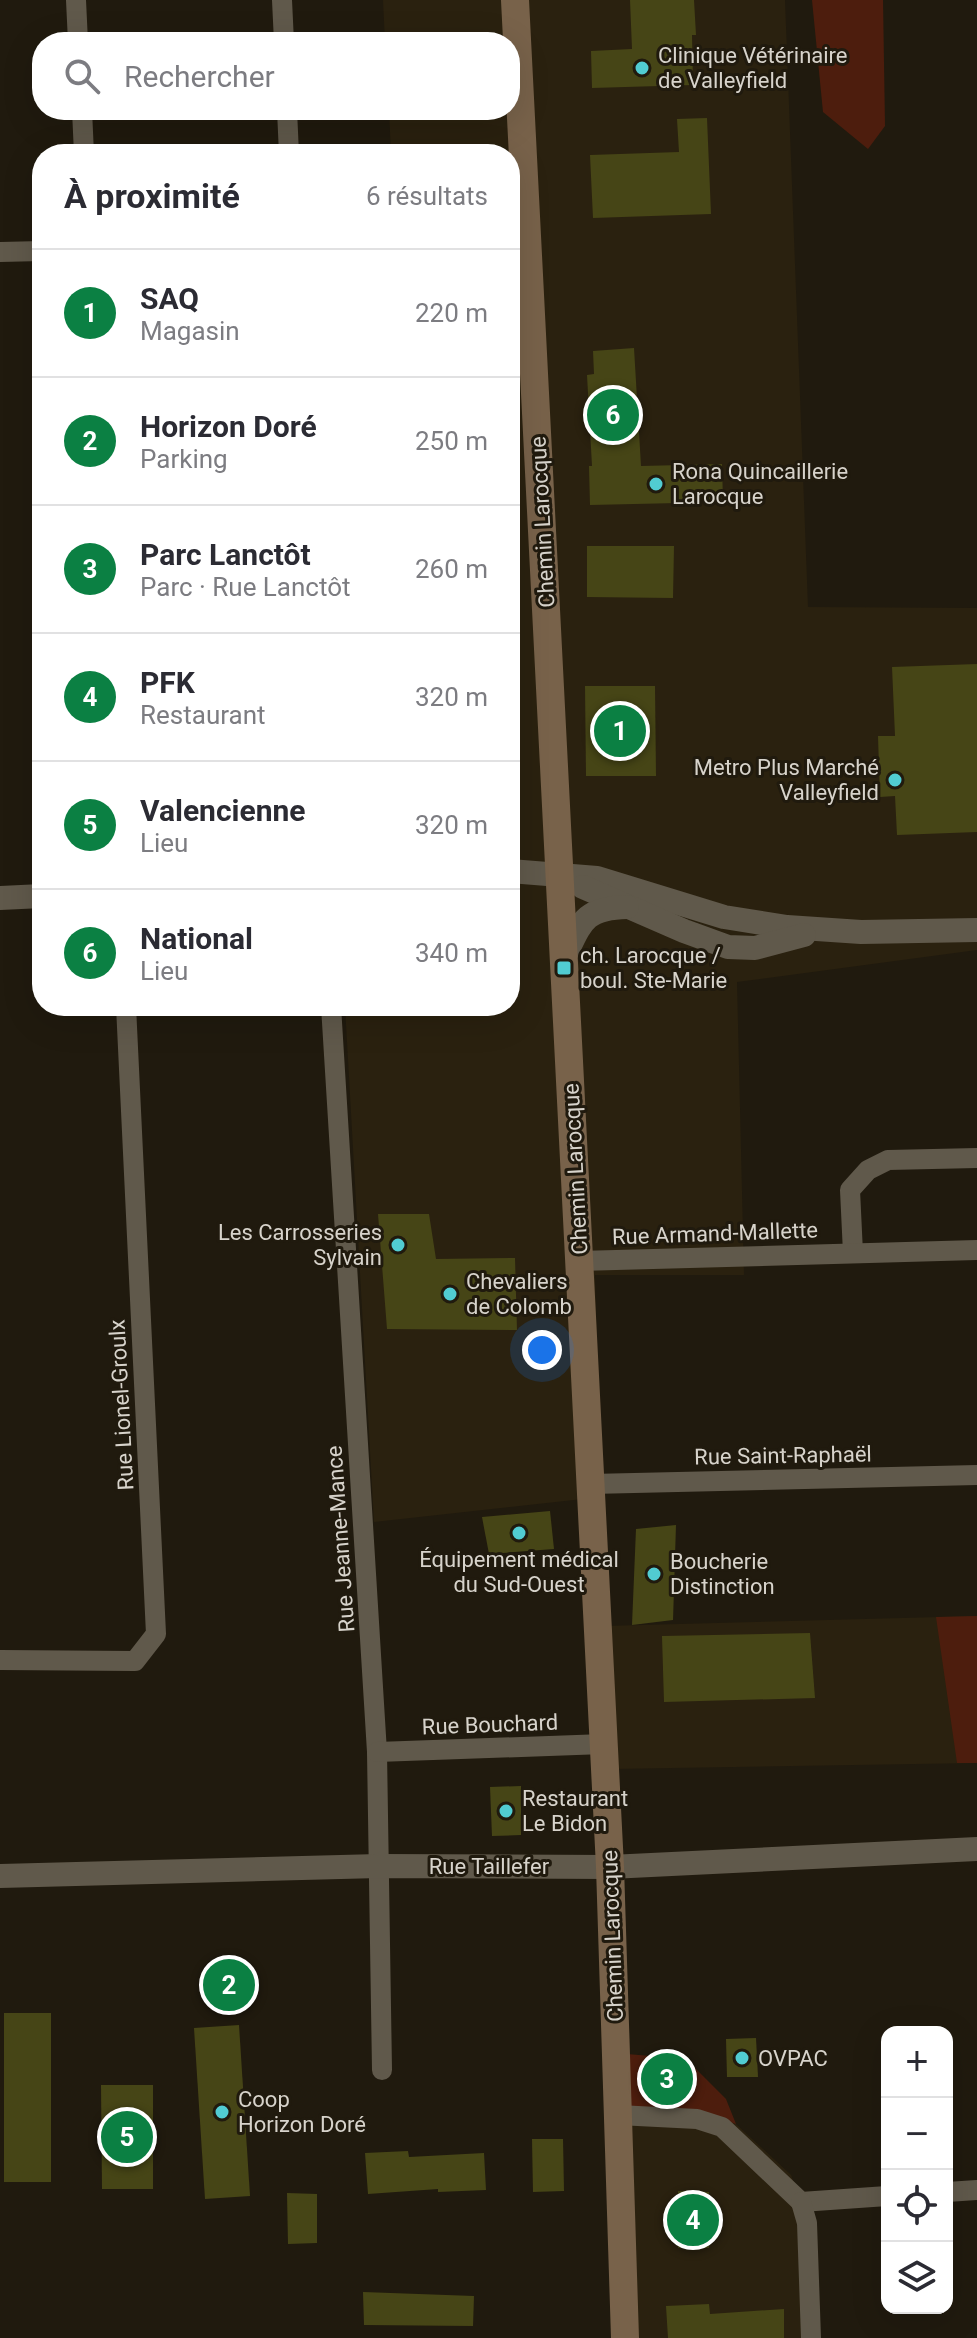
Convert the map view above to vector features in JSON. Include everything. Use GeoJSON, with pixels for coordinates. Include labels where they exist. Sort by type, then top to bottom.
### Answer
{"type":"FeatureCollection","features":[{"type":"Feature","properties":{"kind":"main road","name":"Chemin Larocque"},"geometry":{"type":"LineString","coordinates":[[515,0],[516,32]]}},
{"type":"Feature","properties":{"kind":"main road","name":"Chemin Larocque"},"geometry":{"type":"LineString","coordinates":[[517,120],[517,144]]}},
{"type":"Feature","properties":{"kind":"main road","name":"Chemin Larocque"},"geometry":{"type":"LineString","coordinates":[[520,247],[560,874],[591,1484],[610,1867],[625,2338]]}},
{"type":"Feature","properties":{"kind":"street"},"geometry":{"type":"LineString","coordinates":[[76,0],[78,32]]}},
{"type":"Feature","properties":{"kind":"street"},"geometry":{"type":"LineString","coordinates":[[282,0],[284,32]]}},
{"type":"Feature","properties":{"kind":"street"},"geometry":{"type":"LineString","coordinates":[[82,120],[84,144]]}},
{"type":"Feature","properties":{"kind":"street"},"geometry":{"type":"LineString","coordinates":[[287,120],[289,144]]}},
{"type":"Feature","properties":{"kind":"street"},"geometry":{"type":"LineString","coordinates":[[0,252],[32,251]]}},
{"type":"Feature","properties":{"kind":"street"},"geometry":{"type":"LineString","coordinates":[[520,872],[597,878],[724,917],[754,923],[822,931],[977,930]]}},
{"type":"Feature","properties":{"kind":"street"},"geometry":{"type":"LineString","coordinates":[[560,874],[586,889],[728,947],[755,948],[822,931]]}},
{"type":"Feature","properties":{"kind":"street"},"geometry":{"type":"LineString","coordinates":[[0,898],[32,896]]}},
{"type":"Feature","properties":{"kind":"street"},"geometry":{"type":"LineString","coordinates":[[564,958],[585,918],[603,908],[631,907]]}},
{"type":"Feature","properties":{"kind":"street","name":"Rue Lionel-Groulx"},"geometry":{"type":"LineString","coordinates":[[0,1660],[135,1661],[156,1634],[126,1016]]}},
{"type":"Feature","properties":{"kind":"street","name":"Rue Jeanne-Mance"},"geometry":{"type":"LineString","coordinates":[[332,1016],[377,1752],[382,2070]]}},
{"type":"Feature","properties":{"kind":"street"},"geometry":{"type":"LineString","coordinates":[[853,1253],[850,1190],[868,1170],[888,1160],[977,1158]]}},
{"type":"Feature","properties":{"kind":"street","name":"Rue Armand-Mallette"},"geometry":{"type":"LineString","coordinates":[[579,1261],[977,1250]]}},
{"type":"Feature","properties":{"kind":"street","name":"Rue Saint-Raphaël"},"geometry":{"type":"LineString","coordinates":[[591,1484],[977,1475]]}},
{"type":"Feature","properties":{"kind":"street","name":"Rue Bouchard"},"geometry":{"type":"LineString","coordinates":[[377,1752],[604,1744]]}},
{"type":"Feature","properties":{"kind":"street","name":"Rue Taillefer"},"geometry":{"type":"LineString","coordinates":[[0,1876],[379,1866],[610,1867],[977,1849]]}},
{"type":"Feature","properties":{"kind":"street"},"geometry":{"type":"LineString","coordinates":[[618,2115],[697,2119],[722,2127],[801,2202],[807,2223],[811,2338]]}},
{"type":"Feature","properties":{"kind":"street"},"geometry":{"type":"LineString","coordinates":[[953,2192],[977,2190]]}},
{"type":"Feature","properties":{"kind":"street"},"geometry":{"type":"LineString","coordinates":[[801,2202],[881,2196]]}},
{"type":"Feature","properties":{"kind":"shaded area"},"geometry":{"type":"Polygon","coordinates":[[[383,0],[785,0],[808,607],[977,608],[977,950],[737,982],[744,1275],[595,1275],[601,1497],[374,1522],[346,1016],[520,1016],[520,144],[391,144],[389,120],[520,120],[520,32],[385,32],[383,0]]]}},
{"type":"Feature","properties":{"kind":"shaded area"},"geometry":{"type":"Polygon","coordinates":[[[812,0],[883,0],[885,126],[868,149],[823,112],[812,0]]]}},
{"type":"Feature","properties":{"kind":"shaded area"},"geometry":{"type":"Polygon","coordinates":[[[977,1616],[977,1763],[611,1769],[604,1626],[977,1616]]]}},
{"type":"Feature","properties":{"kind":"shaded area"},"geometry":{"type":"Polygon","coordinates":[[[977,1616],[977,1763],[957,1763],[936,1617],[977,1616]]]}},
{"type":"Feature","properties":{"kind":"shaded area"},"geometry":{"type":"Polygon","coordinates":[[[627,2054],[686,2059],[726,2099],[736,2124],[697,2112],[630,2111],[627,2054]]]}},
{"type":"Feature","properties":{"kind":"shaded area"},"geometry":{"type":"Polygon","coordinates":[[[630,2111],[697,2112],[736,2124],[791,2175],[801,2202],[811,2338],[637,2338],[630,2111]]]}},
{"type":"Feature","properties":{"kind":"building"},"geometry":{"type":"Polygon","coordinates":[[[630,0],[694,0],[696,35],[692,35],[693,85],[592,88],[591,51],[632,49],[630,0]]]}},
{"type":"Feature","properties":{"kind":"building"},"geometry":{"type":"Polygon","coordinates":[[[707,118],[711,214],[593,218],[590,155],[679,152],[677,119],[707,118]]]}},
{"type":"Feature","properties":{"kind":"building"},"geometry":{"type":"Polygon","coordinates":[[[634,348],[641,466],[722,464],[723,502],[590,505],[589,466],[592,466],[587,375],[594,374],[593,351],[634,348]]]}},
{"type":"Feature","properties":{"kind":"building"},"geometry":{"type":"Polygon","coordinates":[[[587,546],[674,546],[673,598],[587,597],[587,546]]]}},
{"type":"Feature","properties":{"kind":"building"},"geometry":{"type":"Polygon","coordinates":[[[977,664],[977,832],[897,835],[895,796],[880,797],[878,736],[895,736],[892,667],[977,664]]]}},
{"type":"Feature","properties":{"kind":"building"},"geometry":{"type":"Polygon","coordinates":[[[585,686],[655,686],[656,776],[586,776],[585,686]]]}},
{"type":"Feature","properties":{"kind":"building","name":"Chevaliers de Colomb"},"geometry":{"type":"Polygon","coordinates":[[[378,1214],[429,1214],[436,1259],[515,1258],[517,1330],[387,1329],[378,1214]]]}},
{"type":"Feature","properties":{"kind":"building","name":"Équipement médical du Sud-Ouest"},"geometry":{"type":"Polygon","coordinates":[[[550,1511],[554,1549],[489,1554],[482,1517],[550,1511]]]}},
{"type":"Feature","properties":{"kind":"building","name":"Boucherie Distinction"},"geometry":{"type":"Polygon","coordinates":[[[676,1525],[673,1620],[632,1625],[636,1529],[676,1525]]]}},
{"type":"Feature","properties":{"kind":"building"},"geometry":{"type":"Polygon","coordinates":[[[810,1633],[815,1698],[664,1702],[662,1636],[810,1633]]]}},
{"type":"Feature","properties":{"kind":"building","name":"Restaurant Le Bidon"},"geometry":{"type":"Polygon","coordinates":[[[521,1786],[521,1835],[492,1836],[490,1787],[521,1786]]]}},
{"type":"Feature","properties":{"kind":"building"},"geometry":{"type":"Polygon","coordinates":[[[4,2013],[51,2013],[51,2182],[4,2182],[4,2013]]]}},
{"type":"Feature","properties":{"kind":"building","name":"Coop Horizon Doré"},"geometry":{"type":"Polygon","coordinates":[[[239,2025],[250,2196],[205,2199],[194,2028],[239,2025]]]}},
{"type":"Feature","properties":{"kind":"building","name":"OVPAC"},"geometry":{"type":"Polygon","coordinates":[[[756,2038],[758,2077],[727,2077],[726,2039],[756,2038]]]}},
{"type":"Feature","properties":{"kind":"building"},"geometry":{"type":"Polygon","coordinates":[[[101,2085],[153,2085],[153,2189],[102,2189],[101,2085]]]}},
{"type":"Feature","properties":{"kind":"building"},"geometry":{"type":"Polygon","coordinates":[[[532,2139],[563,2139],[564,2191],[533,2192],[532,2139]]]}},
{"type":"Feature","properties":{"kind":"building"},"geometry":{"type":"Polygon","coordinates":[[[408,2151],[409,2157],[484,2153],[486,2190],[438,2192],[438,2189],[368,2194],[365,2153],[408,2151]]]}},
{"type":"Feature","properties":{"kind":"building"},"geometry":{"type":"Polygon","coordinates":[[[678,2191],[709,2192],[709,2248],[678,2248],[678,2191]]]}},
{"type":"Feature","properties":{"kind":"building"},"geometry":{"type":"Polygon","coordinates":[[[287,2193],[317,2194],[317,2243],[288,2244],[287,2193]]]}},
{"type":"Feature","properties":{"kind":"building"},"geometry":{"type":"Polygon","coordinates":[[[363,2292],[474,2296],[473,2326],[364,2325],[363,2292]]]}},
{"type":"Feature","properties":{"kind":"building"},"geometry":{"type":"Polygon","coordinates":[[[709,2304],[710,2314],[784,2309],[784,2338],[668,2338],[666,2306],[709,2304]]]}},
{"type":"Feature","properties":{"kind":"place","name":"Clinique Vétérinaire de Valleyfield"},"geometry":{"type":"Point","coordinates":[642,68]}},
{"type":"Feature","properties":{"kind":"place","name":"National"},"geometry":{"type":"Point","coordinates":[613,415]}},
{"type":"Feature","properties":{"kind":"place","name":"Rona Quincaillerie Larocque"},"geometry":{"type":"Point","coordinates":[656,484]}},
{"type":"Feature","properties":{"kind":"place","name":"SAQ"},"geometry":{"type":"Point","coordinates":[620,731]}},
{"type":"Feature","properties":{"kind":"place","name":"Metro Plus Marché Valleyfield"},"geometry":{"type":"Point","coordinates":[895,780]}},
{"type":"Feature","properties":{"kind":"place","name":"ch. Larocque / boul. Ste-Marie"},"geometry":{"type":"Point","coordinates":[564,968]}},
{"type":"Feature","properties":{"kind":"place","name":"Les Carrosseries Sylvain"},"geometry":{"type":"Point","coordinates":[398,1245]}},
{"type":"Feature","properties":{"kind":"place","name":"Chevaliers de Colomb"},"geometry":{"type":"Point","coordinates":[450,1294]}},
{"type":"Feature","properties":{"kind":"place","name":"Équipement médical du Sud-Ouest"},"geometry":{"type":"Point","coordinates":[519,1533]}},
{"type":"Feature","properties":{"kind":"place","name":"Boucherie Distinction"},"geometry":{"type":"Point","coordinates":[654,1574]}},
{"type":"Feature","properties":{"kind":"place","name":"Restaurant Le Bidon"},"geometry":{"type":"Point","coordinates":[506,1811]}},
{"type":"Feature","properties":{"kind":"place","name":"Horizon Doré"},"geometry":{"type":"Point","coordinates":[229,1985]}},
{"type":"Feature","properties":{"kind":"place","name":"OVPAC"},"geometry":{"type":"Point","coordinates":[742,2058]}},
{"type":"Feature","properties":{"kind":"place","name":"Parc Lanctôt"},"geometry":{"type":"Point","coordinates":[667,2079]}},
{"type":"Feature","properties":{"kind":"place","name":"Coop Horizon Doré"},"geometry":{"type":"Point","coordinates":[222,2112]}},
{"type":"Feature","properties":{"kind":"place","name":"Valencienne"},"geometry":{"type":"Point","coordinates":[127,2137]}},
{"type":"Feature","properties":{"kind":"place","name":"PFK"},"geometry":{"type":"Point","coordinates":[693,2220]}}]}
